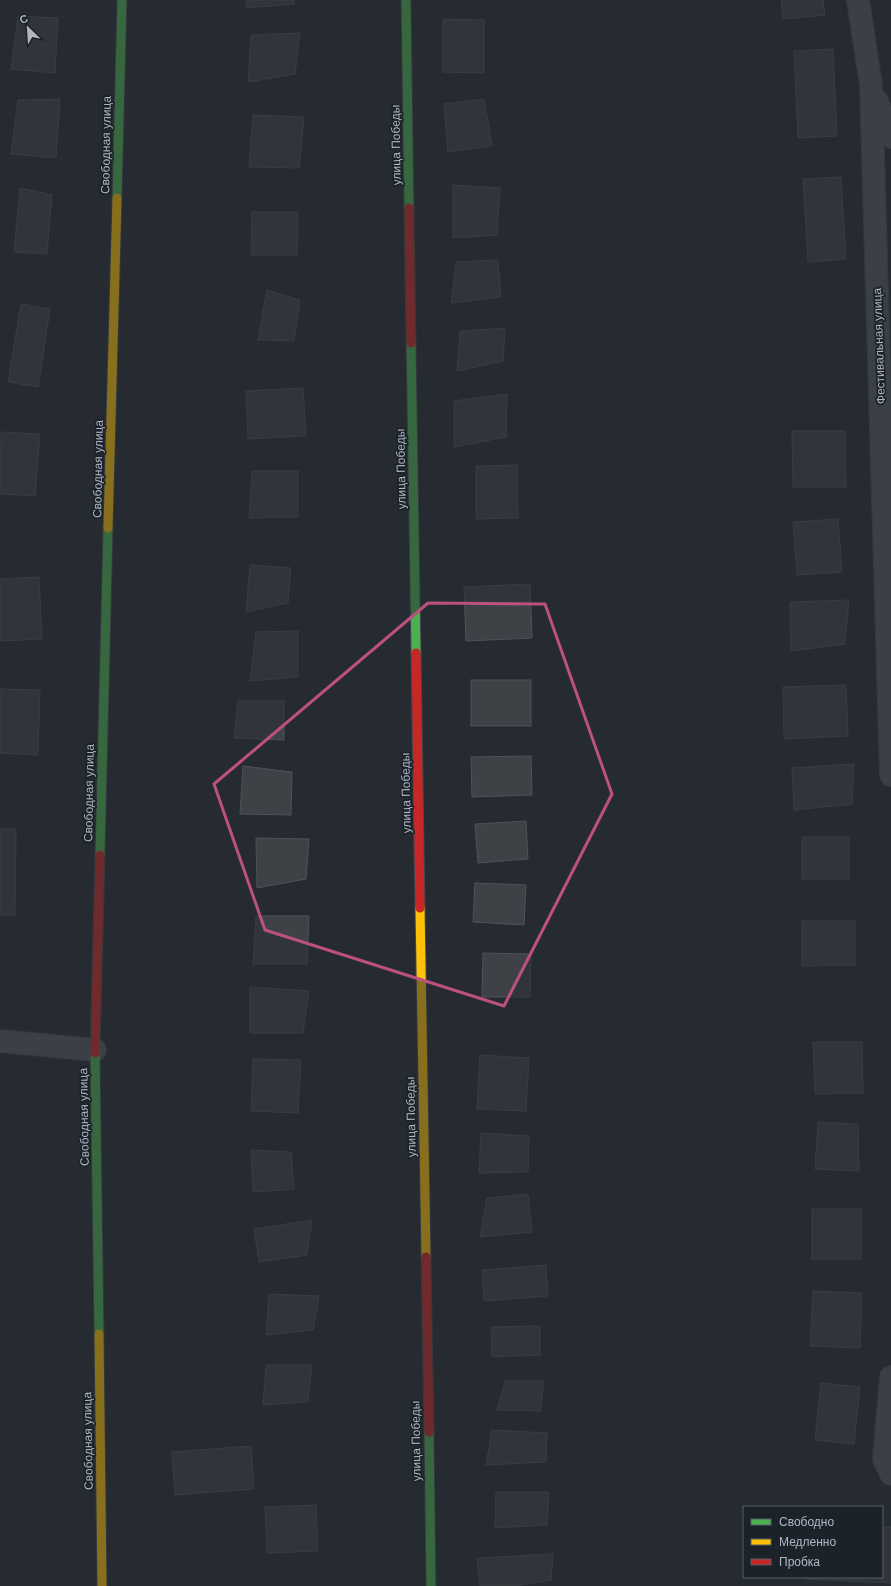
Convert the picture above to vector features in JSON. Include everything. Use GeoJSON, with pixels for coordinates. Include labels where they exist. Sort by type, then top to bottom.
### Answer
{"type":"FeatureCollection","features":[{"type":"Feature","properties":{"kind":"street","name":"Свободная улица"},"geometry":{"type":"LineString","coordinates":[[102,1586],[95,1050],[122,0]]}},
{"type":"Feature","properties":{"kind":"street","name":"улица Победы"},"geometry":{"type":"LineString","coordinates":[[406,0],[431,1586]]}},
{"type":"Feature","properties":{"kind":"street","name":"Фестивальная улица"},"geometry":{"type":"LineString","coordinates":[[858,0],[871,85],[891,775]]}},
{"type":"Feature","properties":{"kind":"street","name":"Фестивальная улица"},"geometry":{"type":"LineString","coordinates":[[871,85],[891,137]]}},
{"type":"Feature","properties":{"kind":"street"},"geometry":{"type":"LineString","coordinates":[[0,1041],[95,1050]]}},
{"type":"Feature","properties":{"kind":"street"},"geometry":{"type":"LineString","coordinates":[[891,1377],[884,1458],[891,1474]]}},
{"type":"Feature","properties":{"kind":"highlighted area"},"geometry":{"type":"Polygon","coordinates":[[[428,603],[545,604],[612,794],[504,1006],[265,930],[214,784],[428,603]]]}},
{"type":"Feature","properties":{"kind":"building"},"geometry":{"type":"Polygon","coordinates":[[[247,0],[294,0],[294,4],[246,8],[247,0]]]}},
{"type":"Feature","properties":{"kind":"building"},"geometry":{"type":"Polygon","coordinates":[[[781,0],[823,0],[825,15],[783,19],[781,0]]]}},
{"type":"Feature","properties":{"kind":"building"},"geometry":{"type":"Polygon","coordinates":[[[18,16],[58,18],[55,73],[11,69],[18,16]]]}},
{"type":"Feature","properties":{"kind":"building"},"geometry":{"type":"Polygon","coordinates":[[[443,19],[484,20],[484,73],[443,72],[443,19]]]}},
{"type":"Feature","properties":{"kind":"building"},"geometry":{"type":"Polygon","coordinates":[[[300,33],[295,74],[248,82],[251,35],[300,33]]]}},
{"type":"Feature","properties":{"kind":"building"},"geometry":{"type":"Polygon","coordinates":[[[833,49],[837,136],[798,138],[794,51],[833,49]]]}},
{"type":"Feature","properties":{"kind":"building"},"geometry":{"type":"Polygon","coordinates":[[[60,99],[56,158],[11,154],[18,100],[60,99]]]}},
{"type":"Feature","properties":{"kind":"building"},"geometry":{"type":"Polygon","coordinates":[[[484,99],[492,146],[448,152],[444,104],[484,99]]]}},
{"type":"Feature","properties":{"kind":"building"},"geometry":{"type":"Polygon","coordinates":[[[253,115],[304,117],[299,168],[249,167],[253,115]]]}},
{"type":"Feature","properties":{"kind":"building"},"geometry":{"type":"Polygon","coordinates":[[[841,177],[846,259],[808,262],[803,179],[841,177]]]}},
{"type":"Feature","properties":{"kind":"building"},"geometry":{"type":"Polygon","coordinates":[[[453,185],[500,188],[497,235],[453,238],[453,185]]]}},
{"type":"Feature","properties":{"kind":"building"},"geometry":{"type":"Polygon","coordinates":[[[20,188],[52,195],[47,254],[14,252],[20,188]]]}},
{"type":"Feature","properties":{"kind":"building"},"geometry":{"type":"Polygon","coordinates":[[[252,212],[298,212],[297,255],[251,255],[252,212]]]}},
{"type":"Feature","properties":{"kind":"building"},"geometry":{"type":"Polygon","coordinates":[[[498,260],[501,297],[451,303],[456,262],[498,260]]]}},
{"type":"Feature","properties":{"kind":"building"},"geometry":{"type":"Polygon","coordinates":[[[267,290],[300,300],[294,341],[258,340],[267,290]]]}},
{"type":"Feature","properties":{"kind":"building"},"geometry":{"type":"Polygon","coordinates":[[[21,304],[50,309],[38,387],[8,382],[21,304]]]}},
{"type":"Feature","properties":{"kind":"building"},"geometry":{"type":"Polygon","coordinates":[[[505,328],[503,361],[457,371],[460,331],[505,328]]]}},
{"type":"Feature","properties":{"kind":"building"},"geometry":{"type":"Polygon","coordinates":[[[303,388],[306,436],[248,439],[246,391],[303,388]]]}},
{"type":"Feature","properties":{"kind":"building"},"geometry":{"type":"Polygon","coordinates":[[[507,394],[506,437],[454,447],[454,401],[507,394]]]}},
{"type":"Feature","properties":{"kind":"building"},"geometry":{"type":"Polygon","coordinates":[[[792,431],[845,431],[846,487],[793,487],[792,431]]]}},
{"type":"Feature","properties":{"kind":"building"},"geometry":{"type":"Polygon","coordinates":[[[1,432],[40,434],[35,496],[0,494],[1,432]]]}},
{"type":"Feature","properties":{"kind":"building"},"geometry":{"type":"Polygon","coordinates":[[[517,465],[518,518],[476,519],[476,466],[517,465]]]}},
{"type":"Feature","properties":{"kind":"building"},"geometry":{"type":"Polygon","coordinates":[[[252,471],[298,471],[298,517],[249,518],[252,471]]]}},
{"type":"Feature","properties":{"kind":"building"},"geometry":{"type":"Polygon","coordinates":[[[838,519],[842,572],[797,575],[793,522],[838,519]]]}},
{"type":"Feature","properties":{"kind":"building"},"geometry":{"type":"Polygon","coordinates":[[[250,565],[291,568],[288,603],[246,612],[250,565]]]}},
{"type":"Feature","properties":{"kind":"building"},"geometry":{"type":"Polygon","coordinates":[[[39,577],[42,639],[0,641],[0,579],[39,577]]]}},
{"type":"Feature","properties":{"kind":"building"},"geometry":{"type":"Polygon","coordinates":[[[530,584],[532,638],[466,641],[464,587],[530,584]]]}},
{"type":"Feature","properties":{"kind":"building"},"geometry":{"type":"Polygon","coordinates":[[[849,600],[845,644],[791,651],[790,602],[849,600]]]}},
{"type":"Feature","properties":{"kind":"building"},"geometry":{"type":"Polygon","coordinates":[[[298,631],[298,677],[250,681],[256,632],[298,631]]]}},
{"type":"Feature","properties":{"kind":"building"},"geometry":{"type":"Polygon","coordinates":[[[471,680],[531,680],[531,726],[471,726],[471,680]]]}},
{"type":"Feature","properties":{"kind":"building"},"geometry":{"type":"Polygon","coordinates":[[[846,685],[848,736],[784,739],[783,687],[846,685]]]}},
{"type":"Feature","properties":{"kind":"building"},"geometry":{"type":"Polygon","coordinates":[[[0,689],[40,690],[38,755],[0,753],[0,689]]]}},
{"type":"Feature","properties":{"kind":"building"},"geometry":{"type":"Polygon","coordinates":[[[238,701],[284,701],[284,740],[234,738],[238,701]]]}},
{"type":"Feature","properties":{"kind":"building"},"geometry":{"type":"Polygon","coordinates":[[[531,756],[532,795],[472,797],[471,757],[531,756]]]}},
{"type":"Feature","properties":{"kind":"building"},"geometry":{"type":"Polygon","coordinates":[[[854,764],[852,804],[794,810],[792,768],[854,764]]]}},
{"type":"Feature","properties":{"kind":"building"},"geometry":{"type":"Polygon","coordinates":[[[243,766],[292,772],[291,815],[240,814],[243,766]]]}},
{"type":"Feature","properties":{"kind":"building"},"geometry":{"type":"Polygon","coordinates":[[[526,821],[528,859],[478,863],[475,824],[526,821]]]}},
{"type":"Feature","properties":{"kind":"building"},"geometry":{"type":"Polygon","coordinates":[[[0,829],[16,829],[15,915],[0,915],[0,829]]]}},
{"type":"Feature","properties":{"kind":"building"},"geometry":{"type":"Polygon","coordinates":[[[802,837],[849,837],[849,879],[802,879],[802,837]]]}},
{"type":"Feature","properties":{"kind":"building"},"geometry":{"type":"Polygon","coordinates":[[[256,838],[309,839],[306,879],[257,888],[256,838]]]}},
{"type":"Feature","properties":{"kind":"building"},"geometry":{"type":"Polygon","coordinates":[[[475,883],[526,885],[524,925],[473,922],[475,883]]]}},
{"type":"Feature","properties":{"kind":"building"},"geometry":{"type":"Polygon","coordinates":[[[256,916],[309,916],[307,964],[253,964],[256,916]]]}},
{"type":"Feature","properties":{"kind":"building"},"geometry":{"type":"Polygon","coordinates":[[[802,921],[855,921],[855,965],[802,966],[802,921]]]}},
{"type":"Feature","properties":{"kind":"building"},"geometry":{"type":"Polygon","coordinates":[[[483,953],[531,954],[530,997],[482,997],[483,953]]]}},
{"type":"Feature","properties":{"kind":"building"},"geometry":{"type":"Polygon","coordinates":[[[250,987],[309,991],[303,1033],[250,1033],[250,987]]]}},
{"type":"Feature","properties":{"kind":"building"},"geometry":{"type":"Polygon","coordinates":[[[813,1042],[862,1042],[863,1093],[815,1094],[813,1042]]]}},
{"type":"Feature","properties":{"kind":"building"},"geometry":{"type":"Polygon","coordinates":[[[480,1055],[529,1058],[526,1111],[477,1109],[480,1055]]]}},
{"type":"Feature","properties":{"kind":"building"},"geometry":{"type":"Polygon","coordinates":[[[253,1059],[301,1060],[298,1113],[251,1111],[253,1059]]]}},
{"type":"Feature","properties":{"kind":"building"},"geometry":{"type":"Polygon","coordinates":[[[818,1122],[858,1124],[859,1171],[815,1169],[818,1122]]]}},
{"type":"Feature","properties":{"kind":"building"},"geometry":{"type":"Polygon","coordinates":[[[481,1133],[529,1136],[528,1172],[479,1173],[481,1133]]]}},
{"type":"Feature","properties":{"kind":"building"},"geometry":{"type":"Polygon","coordinates":[[[251,1150],[291,1152],[294,1189],[253,1192],[251,1150]]]}},
{"type":"Feature","properties":{"kind":"building"},"geometry":{"type":"Polygon","coordinates":[[[528,1194],[532,1232],[480,1237],[487,1198],[528,1194]]]}},
{"type":"Feature","properties":{"kind":"building"},"geometry":{"type":"Polygon","coordinates":[[[812,1209],[861,1209],[861,1259],[812,1259],[812,1209]]]}},
{"type":"Feature","properties":{"kind":"building"},"geometry":{"type":"Polygon","coordinates":[[[312,1220],[307,1255],[259,1262],[254,1229],[312,1220]]]}},
{"type":"Feature","properties":{"kind":"building"},"geometry":{"type":"Polygon","coordinates":[[[546,1265],[548,1296],[484,1301],[482,1270],[546,1265]]]}},
{"type":"Feature","properties":{"kind":"building"},"geometry":{"type":"Polygon","coordinates":[[[813,1291],[862,1293],[860,1348],[810,1346],[813,1291]]]}},
{"type":"Feature","properties":{"kind":"building"},"geometry":{"type":"Polygon","coordinates":[[[269,1294],[319,1296],[313,1330],[266,1335],[269,1294]]]}},
{"type":"Feature","properties":{"kind":"building"},"geometry":{"type":"Polygon","coordinates":[[[540,1326],[540,1355],[492,1357],[491,1327],[540,1326]]]}},
{"type":"Feature","properties":{"kind":"building"},"geometry":{"type":"Polygon","coordinates":[[[266,1365],[312,1365],[308,1402],[263,1405],[266,1365]]]}},
{"type":"Feature","properties":{"kind":"building"},"geometry":{"type":"Polygon","coordinates":[[[505,1381],[544,1381],[540,1411],[497,1410],[505,1381]]]}},
{"type":"Feature","properties":{"kind":"building"},"geometry":{"type":"Polygon","coordinates":[[[821,1383],[860,1387],[854,1444],[815,1440],[821,1383]]]}},
{"type":"Feature","properties":{"kind":"building"},"geometry":{"type":"Polygon","coordinates":[[[492,1430],[547,1433],[546,1462],[486,1465],[492,1430]]]}},
{"type":"Feature","properties":{"kind":"building"},"geometry":{"type":"Polygon","coordinates":[[[251,1446],[254,1489],[175,1495],[172,1452],[251,1446]]]}},
{"type":"Feature","properties":{"kind":"building"},"geometry":{"type":"Polygon","coordinates":[[[496,1492],[549,1492],[547,1525],[495,1528],[496,1492]]]}},
{"type":"Feature","properties":{"kind":"building"},"geometry":{"type":"Polygon","coordinates":[[[316,1505],[318,1551],[267,1553],[265,1507],[316,1505]]]}},
{"type":"Feature","properties":{"kind":"building"},"geometry":{"type":"Polygon","coordinates":[[[883,1527],[891,1527],[891,1583],[806,1579],[883,1578],[883,1527]]]}},
{"type":"Feature","properties":{"kind":"building"},"geometry":{"type":"Polygon","coordinates":[[[553,1554],[551,1580],[515,1586],[480,1586],[477,1558],[553,1554]]]}},
{"type":"Feature","properties":{"kind":"traffic: fast"},"geometry":{"type":"LineString","coordinates":[[117,198],[122,0]]}},
{"type":"Feature","properties":{"kind":"traffic: fast"},"geometry":{"type":"LineString","coordinates":[[406,0],[409,208]]}},
{"type":"Feature","properties":{"kind":"traffic: fast"},"geometry":{"type":"LineString","coordinates":[[411,343],[416,653]]}},
{"type":"Feature","properties":{"kind":"traffic: fast"},"geometry":{"type":"LineString","coordinates":[[100,855],[108,528]]}},
{"type":"Feature","properties":{"kind":"traffic: fast"},"geometry":{"type":"LineString","coordinates":[[95,1053],[99,1334]]}},
{"type":"Feature","properties":{"kind":"traffic: fast"},"geometry":{"type":"LineString","coordinates":[[429,1432],[431,1586]]}},
{"type":"Feature","properties":{"kind":"traffic: slow"},"geometry":{"type":"LineString","coordinates":[[108,528],[117,198]]}},
{"type":"Feature","properties":{"kind":"traffic: slow"},"geometry":{"type":"LineString","coordinates":[[420,908],[426,1257]]}},
{"type":"Feature","properties":{"kind":"traffic: slow"},"geometry":{"type":"LineString","coordinates":[[99,1334],[102,1586]]}},
{"type":"Feature","properties":{"kind":"traffic: jam"},"geometry":{"type":"LineString","coordinates":[[409,208],[411,343]]}},
{"type":"Feature","properties":{"kind":"traffic: jam"},"geometry":{"type":"LineString","coordinates":[[416,653],[420,908]]}},
{"type":"Feature","properties":{"kind":"traffic: jam"},"geometry":{"type":"LineString","coordinates":[[95,1053],[100,855]]}},
{"type":"Feature","properties":{"kind":"traffic: jam"},"geometry":{"type":"LineString","coordinates":[[426,1257],[429,1432]]}}]}
